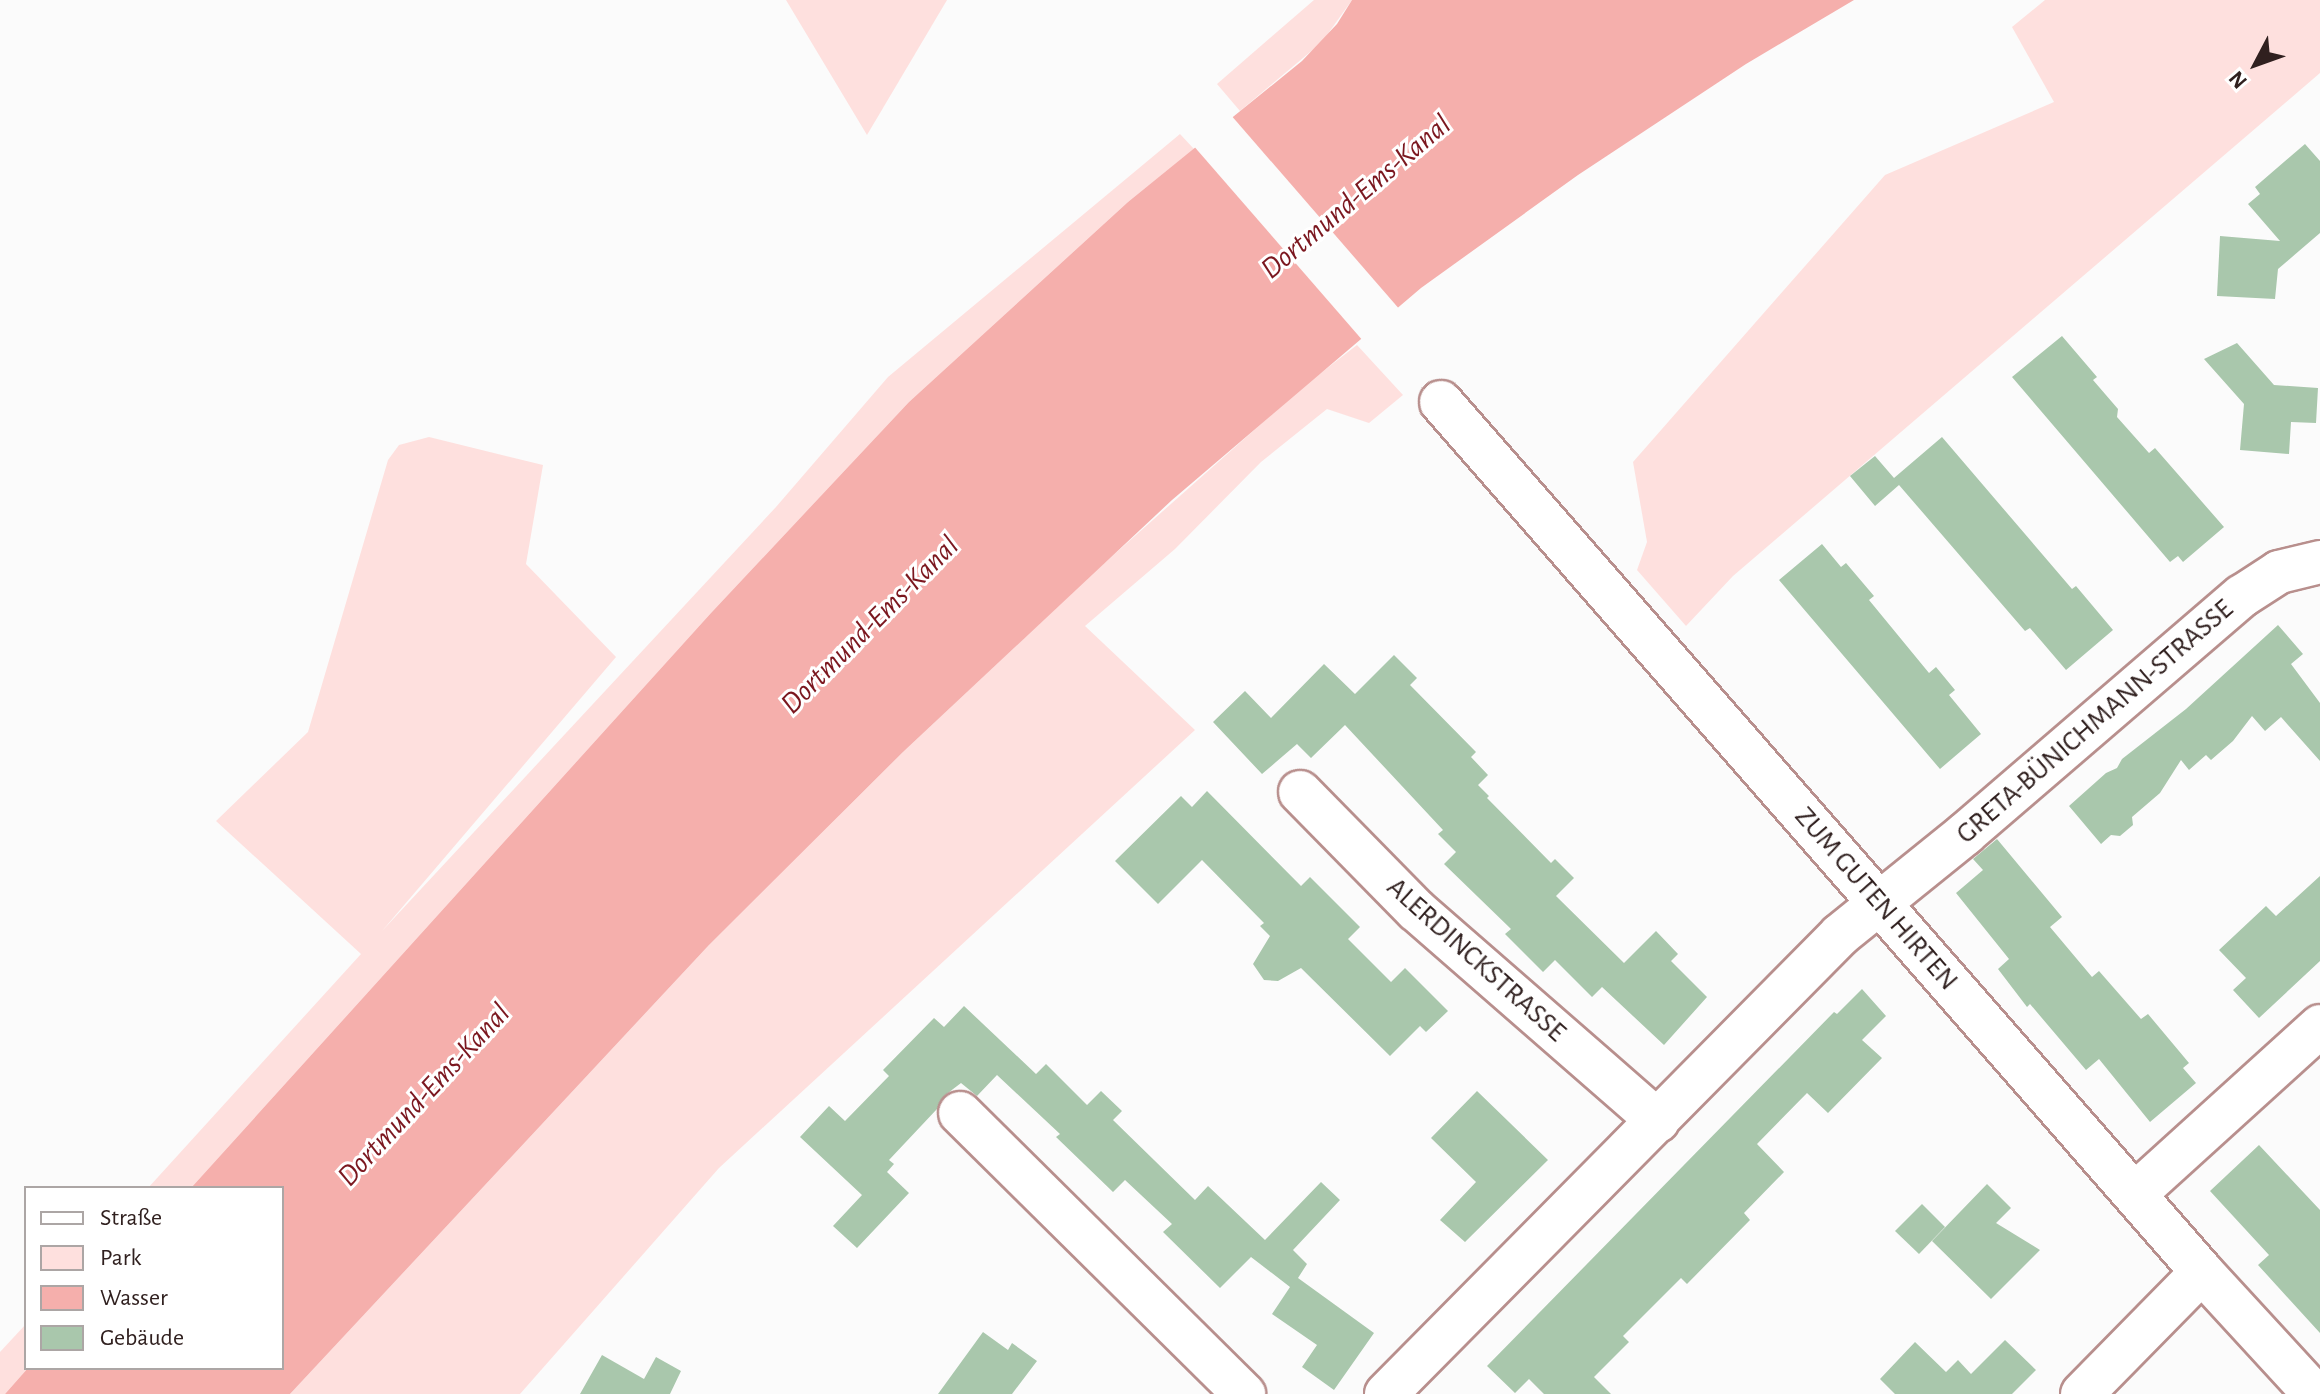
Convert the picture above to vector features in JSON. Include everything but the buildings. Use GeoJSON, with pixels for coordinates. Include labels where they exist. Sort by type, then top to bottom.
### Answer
{"type":"FeatureCollection","features":[{"type":"Feature","properties":{"kind":"street","name":"ZUM GUTEN HIRTEN"},"geometry":{"type":"LineString","coordinates":[[1441,402],[2202,1272],[2314,1394]]}},
{"type":"Feature","properties":{"kind":"street","name":"GRETA-BÜNICHMANN-STRASSE"},"geometry":{"type":"LineString","coordinates":[[1880,902],[1965,834],[2242,596],[2279,572],[2320,562]]}},
{"type":"Feature","properties":{"kind":"street","name":"ALERDINCKSTRASSE"},"geometry":{"type":"LineString","coordinates":[[1300,792],[1416,910],[1658,1121]]}},
{"type":"Feature","properties":{"kind":"street"},"geometry":{"type":"LineString","coordinates":[[1386,1394],[1840,935],[1880,902]]}},
{"type":"Feature","properties":{"kind":"street"},"geometry":{"type":"LineString","coordinates":[[2135,1194],[2320,1026]]}},
{"type":"Feature","properties":{"kind":"street"},"geometry":{"type":"LineString","coordinates":[[960,1113],[1244,1394]]}},
{"type":"Feature","properties":{"kind":"street"},"geometry":{"type":"LineString","coordinates":[[2082,1394],[2202,1272]]}},
{"type":"Feature","properties":{"kind":"green space"},"geometry":{"type":"Polygon","coordinates":[[[786,0],[947,0],[867,135],[786,0]]]}},
{"type":"Feature","properties":{"kind":"green space"},"geometry":{"type":"Polygon","coordinates":[[[1314,0],[1352,0],[1322,42],[1240,111],[1217,84],[1314,0]]]}},
{"type":"Feature","properties":{"kind":"green space"},"geometry":{"type":"Polygon","coordinates":[[[2045,0],[2320,0],[2320,73],[1733,576],[1686,626],[1637,570],[1647,542],[1633,462],[1885,175],[2054,102],[2012,27],[2045,0]]]}},
{"type":"Feature","properties":{"kind":"green space"},"geometry":{"type":"Polygon","coordinates":[[[1180,134],[1194,149],[1128,202],[909,402],[711,613],[193,1186],[150,1186],[361,954],[216,821],[308,732],[388,460],[399,445],[429,437],[543,465],[526,564],[616,657],[382,931],[776,507],[888,377],[1180,134]]]}},
{"type":"Feature","properties":{"kind":"green space"},"geometry":{"type":"Polygon","coordinates":[[[1357,345],[1403,395],[1369,423],[1327,409],[1261,462],[1175,549],[1085,626],[1195,730],[719,1168],[520,1394],[290,1394],[709,945],[903,752],[1101,566],[1304,386],[1357,345]]]}},
{"type":"Feature","properties":{"kind":"green space"},"geometry":{"type":"Polygon","coordinates":[[[24,1326],[26,1370],[5,1394],[0,1394],[0,1352],[24,1326]]]}},
{"type":"Feature","properties":{"kind":"water","name":"Dortmund-Ems-Kanal"},"geometry":{"type":"Polygon","coordinates":[[[1352,0],[1854,0],[1746,64],[1578,175],[1421,288],[1172,500],[903,752],[709,945],[290,1394],[5,1394],[26,1370],[284,1370],[284,1186],[193,1186],[711,613],[909,402],[1128,202],[1302,61],[1337,24],[1352,0]]]}},
{"type":"Feature","properties":{"kind":"pier"},"geometry":{"type":"Polygon","coordinates":[[[1230,114],[1401,311],[1364,342],[1192,144],[1230,114]]]}}]}
